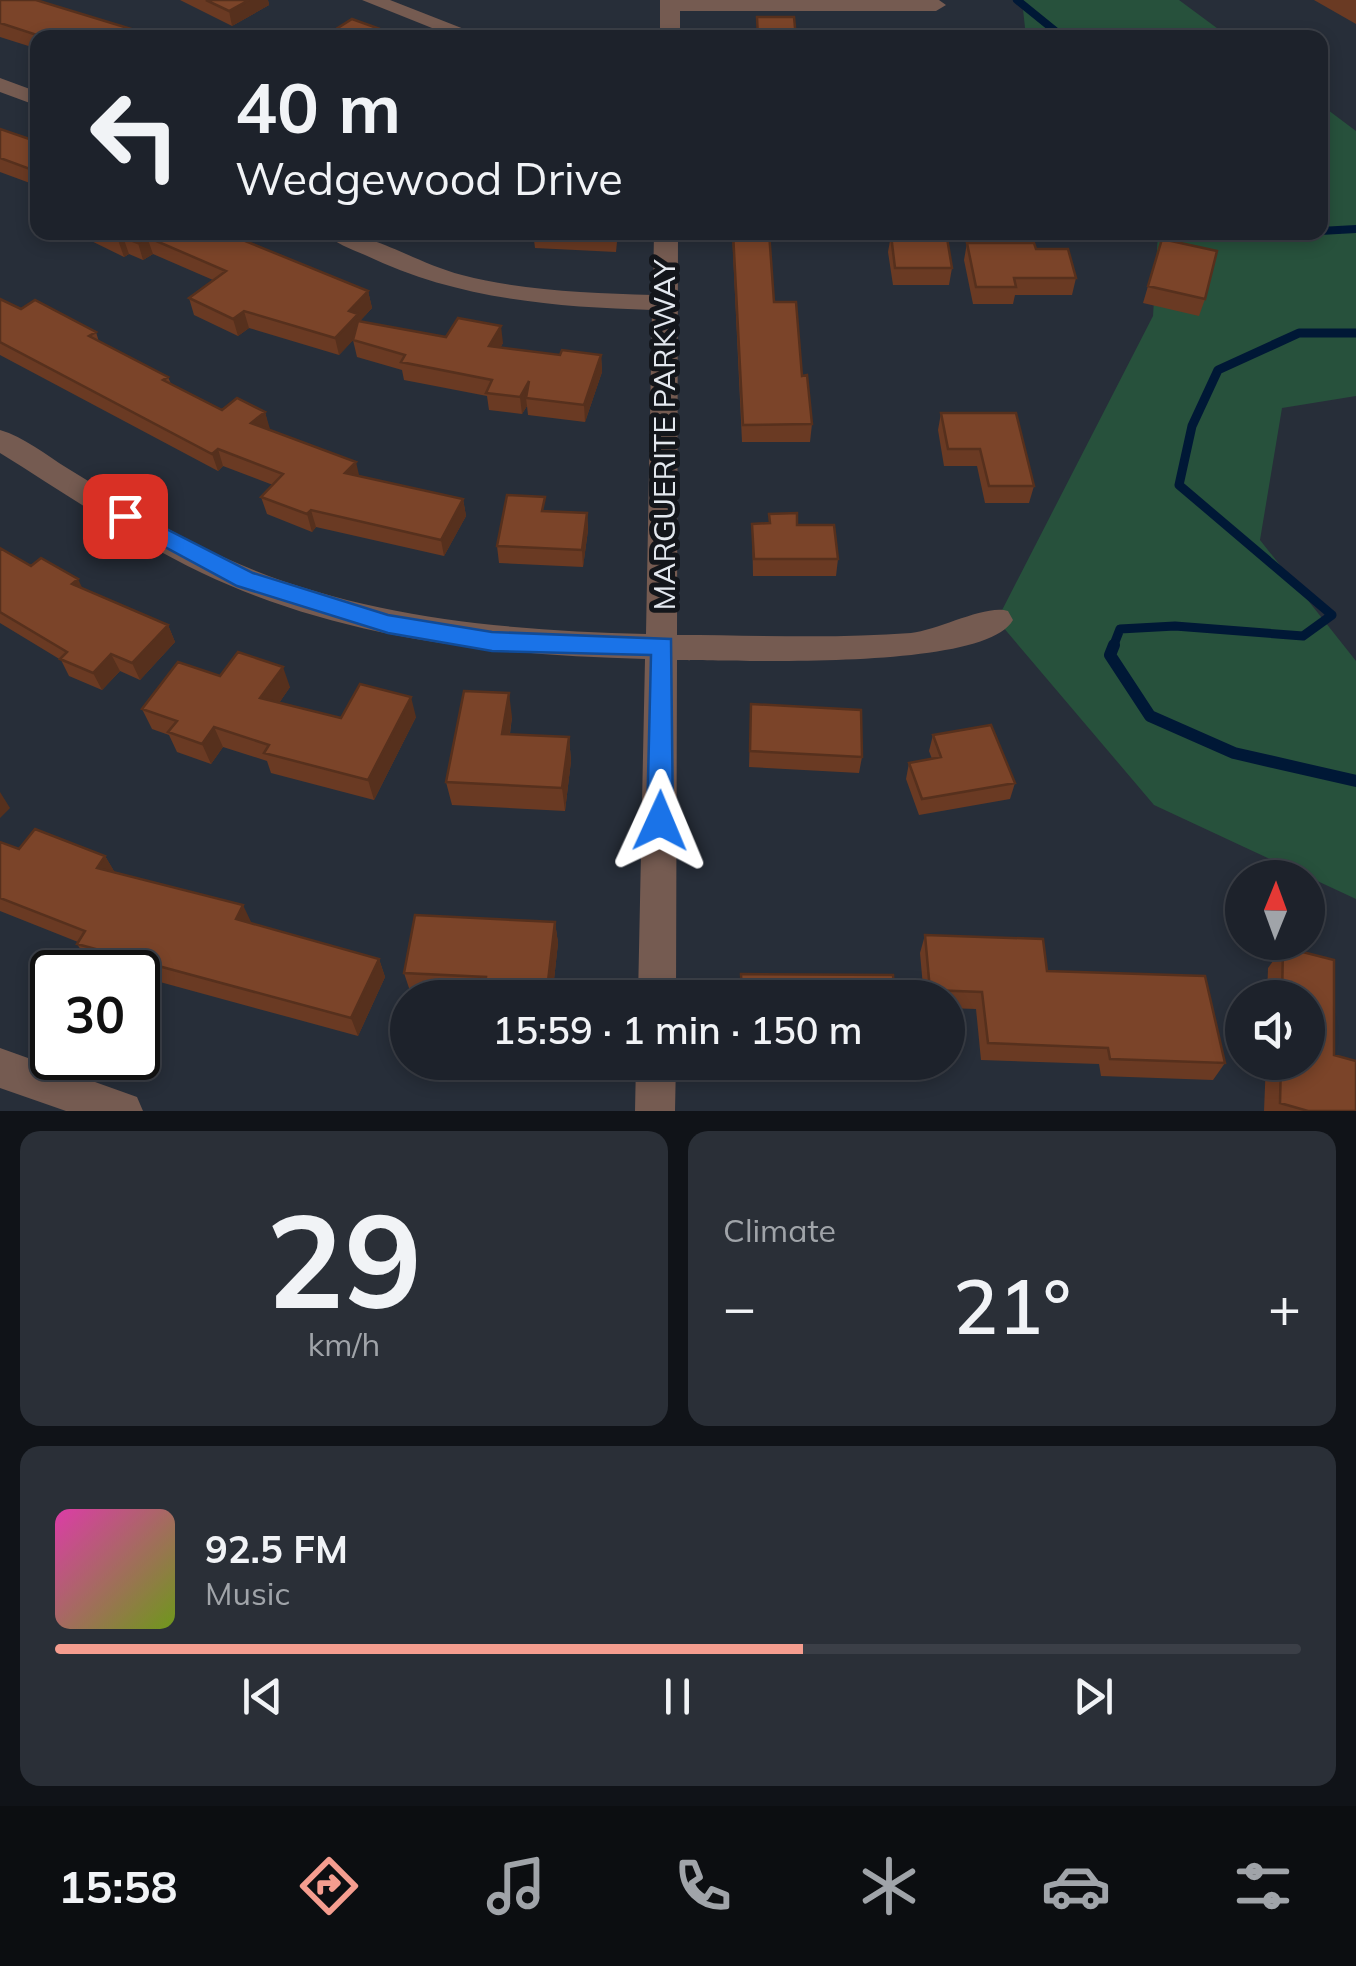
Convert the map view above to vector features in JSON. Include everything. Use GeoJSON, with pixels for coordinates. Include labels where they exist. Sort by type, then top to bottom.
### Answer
{"type":"FeatureCollection","features":[{"type":"Feature","properties":{"kind":"street"},"geometry":{"type":"LineString","coordinates":[[372,0],[455,30]]}},
{"type":"Feature","properties":{"kind":"street"},"geometry":{"type":"LineString","coordinates":[[670,30],[670,2],[936,6]]}},
{"type":"Feature","properties":{"kind":"street"},"geometry":{"type":"LineString","coordinates":[[0,84],[30,97]]}},
{"type":"Feature","properties":{"kind":"street"},"geometry":{"type":"LineString","coordinates":[[354,240],[420,270],[476,286],[559,299],[665,304]]}},
{"type":"Feature","properties":{"kind":"street","name":"MARGUERITE PARKWAY"},"geometry":{"type":"LineString","coordinates":[[657,980],[666,240]]}},
{"type":"Feature","properties":{"kind":"street"},"geometry":{"type":"LineString","coordinates":[[0,440],[204,561],[307,602],[388,624],[492,642],[913,646],[968,633],[997,620]]}},
{"type":"Feature","properties":{"kind":"street"},"geometry":{"type":"LineString","coordinates":[[0,1068],[123,1111]]}},
{"type":"Feature","properties":{"kind":"street"},"geometry":{"type":"LineString","coordinates":[[656,1080],[656,1111]]}},
{"type":"Feature","properties":{"kind":"green space"},"geometry":{"type":"Polygon","coordinates":[[[1022,0],[1179,0],[1220,30],[1025,30],[1022,0]]]}},
{"type":"Feature","properties":{"kind":"green space"},"geometry":{"type":"Polygon","coordinates":[[[1328,110],[1356,131],[1356,396],[1282,408],[1260,540],[1356,661],[1356,899],[1325,885],[1325,860],[1272,860],[1154,805],[997,620],[1153,316],[1158,240],[1328,240],[1328,110]]]}},
{"type":"Feature","properties":{"kind":"building"},"geometry":{"type":"Polygon","coordinates":[[[0,0],[36,0],[134,30],[30,33],[0,23],[0,0]]]}},
{"type":"Feature","properties":{"kind":"building"},"geometry":{"type":"Polygon","coordinates":[[[206,0],[249,0],[229,11],[206,0]]]}},
{"type":"Feature","properties":{"kind":"building"},"geometry":{"type":"Polygon","coordinates":[[[757,17],[794,17],[795,30],[758,30],[757,17]]]}},
{"type":"Feature","properties":{"kind":"building"},"geometry":{"type":"Polygon","coordinates":[[[352,19],[383,30],[335,30],[352,19]]]}},
{"type":"Feature","properties":{"kind":"building"},"geometry":{"type":"Polygon","coordinates":[[[0,129],[30,139],[30,169],[0,158],[0,129]]]}},
{"type":"Feature","properties":{"kind":"building"},"geometry":{"type":"Polygon","coordinates":[[[154,240],[243,240],[368,291],[349,311],[358,314],[335,338],[244,311],[233,319],[189,298],[226,271],[154,240]]]}},
{"type":"Feature","properties":{"kind":"building"},"geometry":{"type":"Polygon","coordinates":[[[733,240],[770,240],[774,302],[796,302],[802,376],[807,375],[812,424],[743,425],[733,240]]]}},
{"type":"Feature","properties":{"kind":"building"},"geometry":{"type":"Polygon","coordinates":[[[892,240],[947,240],[952,268],[895,268],[892,240]]]}},
{"type":"Feature","properties":{"kind":"building"},"geometry":{"type":"Polygon","coordinates":[[[1162,240],[1217,251],[1205,299],[1148,286],[1162,240]]]}},
{"type":"Feature","properties":{"kind":"building"},"geometry":{"type":"Polygon","coordinates":[[[967,243],[1034,243],[1036,249],[1068,249],[1076,278],[1014,278],[1016,287],[976,287],[967,243]]]}},
{"type":"Feature","properties":{"kind":"building"},"geometry":{"type":"Polygon","coordinates":[[[0,299],[21,309],[35,300],[96,332],[89,336],[168,377],[163,380],[222,410],[237,398],[265,412],[251,423],[356,462],[345,473],[463,499],[441,540],[311,510],[307,514],[261,497],[283,474],[218,449],[212,454],[0,342],[0,299]]]}},
{"type":"Feature","properties":{"kind":"building"},"geometry":{"type":"Polygon","coordinates":[[[458,318],[501,326],[489,346],[560,355],[562,350],[601,355],[584,405],[526,398],[529,381],[520,397],[486,393],[492,380],[401,362],[405,355],[353,340],[358,321],[446,337],[458,318]]]}},
{"type":"Feature","properties":{"kind":"building"},"geometry":{"type":"Polygon","coordinates":[[[941,413],[1016,413],[1034,486],[989,486],[980,449],[948,449],[941,413]]]}},
{"type":"Feature","properties":{"kind":"building"},"geometry":{"type":"Polygon","coordinates":[[[507,495],[545,497],[542,511],[587,513],[582,550],[497,546],[507,495]]]}},
{"type":"Feature","properties":{"kind":"building"},"geometry":{"type":"Polygon","coordinates":[[[797,513],[797,525],[834,525],[838,559],[754,559],[752,524],[770,523],[769,514],[797,513]]]}},
{"type":"Feature","properties":{"kind":"building"},"geometry":{"type":"Polygon","coordinates":[[[0,548],[31,566],[41,558],[78,579],[72,584],[168,625],[132,663],[111,654],[93,673],[60,659],[67,652],[0,612],[0,548]]]}},
{"type":"Feature","properties":{"kind":"building"},"geometry":{"type":"Polygon","coordinates":[[[238,652],[283,667],[260,698],[341,718],[360,684],[411,697],[368,780],[264,753],[269,745],[214,727],[202,744],[168,732],[177,721],[142,709],[178,662],[220,676],[238,652]]]}},
{"type":"Feature","properties":{"kind":"building"},"geometry":{"type":"Polygon","coordinates":[[[464,691],[509,693],[502,734],[569,737],[562,788],[446,782],[464,691]]]}},
{"type":"Feature","properties":{"kind":"building"},"geometry":{"type":"Polygon","coordinates":[[[751,704],[861,710],[862,757],[750,751],[751,704]]]}},
{"type":"Feature","properties":{"kind":"building"},"geometry":{"type":"Polygon","coordinates":[[[991,725],[1015,783],[922,799],[909,763],[941,757],[933,735],[991,725]]]}},
{"type":"Feature","properties":{"kind":"building"},"geometry":{"type":"Polygon","coordinates":[[[35,829],[105,856],[97,868],[243,905],[236,919],[379,959],[351,1018],[160,966],[160,950],[99,950],[77,944],[85,931],[0,898],[0,842],[19,849],[35,829]]]}},
{"type":"Feature","properties":{"kind":"building"},"geometry":{"type":"Polygon","coordinates":[[[415,915],[555,922],[548,980],[486,980],[486,977],[404,973],[415,915]]]}},
{"type":"Feature","properties":{"kind":"building"},"geometry":{"type":"Polygon","coordinates":[[[925,935],[1043,939],[1047,971],[1205,976],[1225,1063],[1110,1059],[1108,1048],[988,1043],[982,992],[965,991],[965,980],[929,980],[925,935]]]}},
{"type":"Feature","properties":{"kind":"building"},"geometry":{"type":"Polygon","coordinates":[[[1283,960],[1334,960],[1334,1055],[1356,1061],[1356,1111],[1308,1111],[1280,1103],[1281,1080],[1325,1080],[1325,980],[1282,980],[1283,960]]]}},
{"type":"Feature","properties":{"kind":"building"},"geometry":{"type":"Polygon","coordinates":[[[741,974],[893,975],[893,980],[741,980],[741,974]]]}},
{"type":"Feature","properties":{"kind":"waterway"},"geometry":{"type":"LineString","coordinates":[[1017,0],[1054,30]]}},
{"type":"Feature","properties":{"kind":"waterway"},"geometry":{"type":"LineString","coordinates":[[1328,231],[1356,229]]}},
{"type":"Feature","properties":{"kind":"waterway"},"geometry":{"type":"LineString","coordinates":[[1113,647],[1120,629],[1175,626],[1303,636],[1332,615],[1179,485],[1192,426],[1218,370],[1299,333],[1356,333]]}},
{"type":"Feature","properties":{"kind":"waterway"},"geometry":{"type":"LineString","coordinates":[[1114,645],[1110,655],[1150,716],[1234,753],[1356,781]]}},
{"type":"Feature","properties":{"kind":"route"},"geometry":{"type":"LineString","coordinates":[[125,516],[245,580],[388,624],[492,642],[663,646],[660,821]]}}]}
